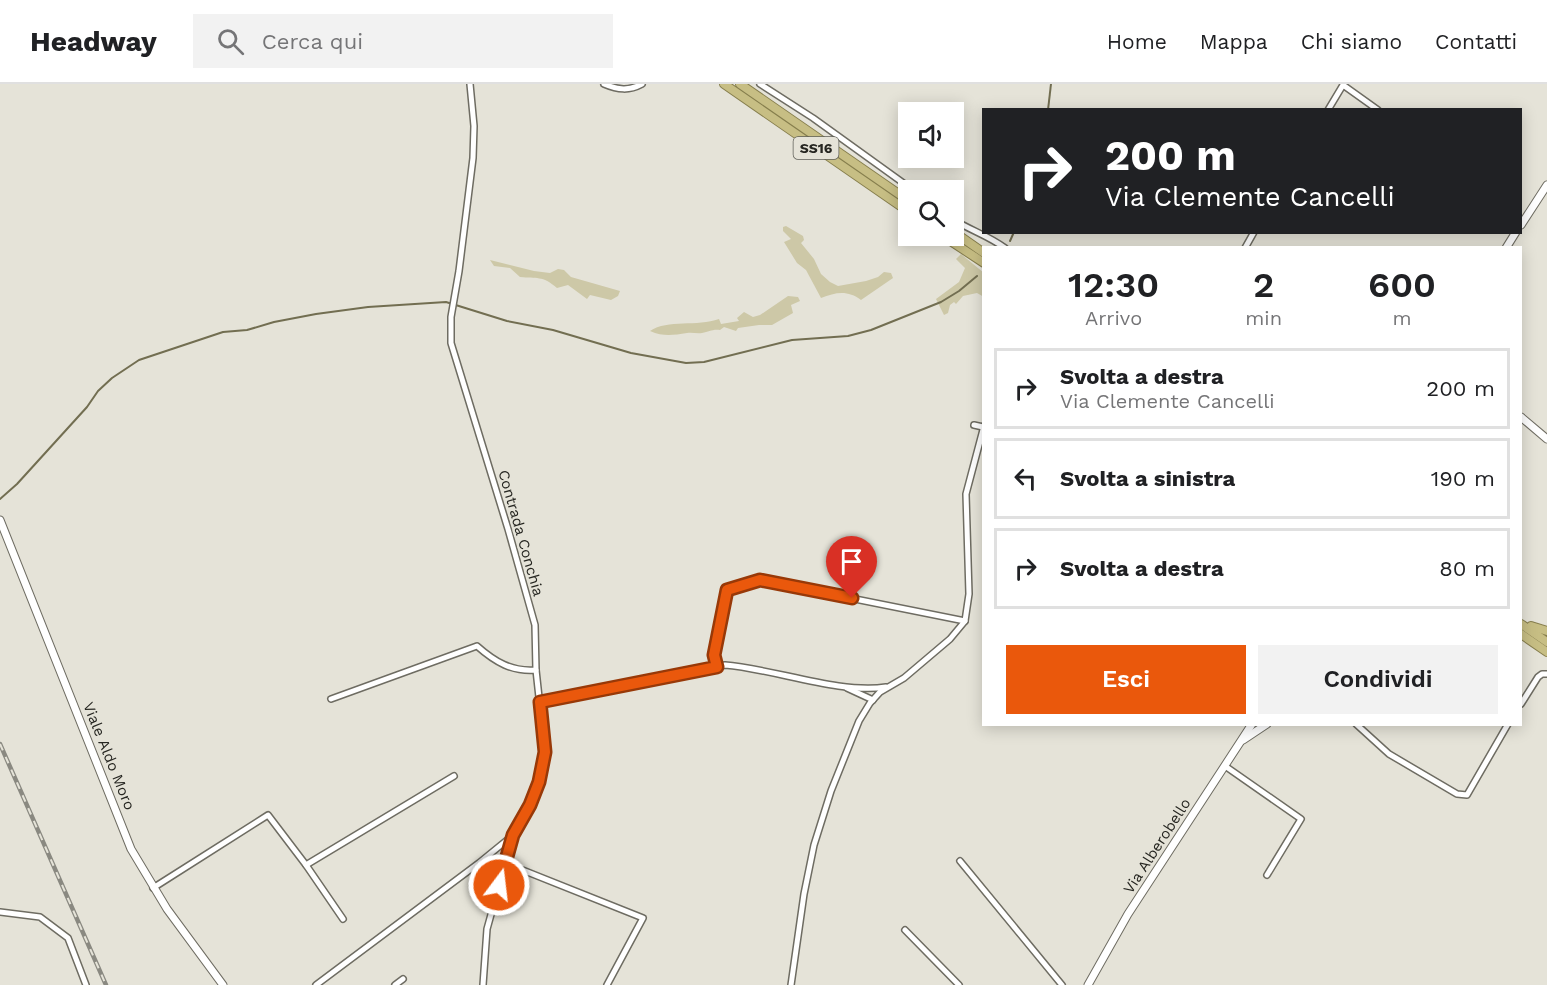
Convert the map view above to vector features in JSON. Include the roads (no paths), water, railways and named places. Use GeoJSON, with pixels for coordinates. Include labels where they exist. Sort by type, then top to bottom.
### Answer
{"type":"FeatureCollection","features":[{"type":"Feature","properties":{"kind":"highway","name":"SS16"},"geometry":{"type":"LineString","coordinates":[[724,84],[898,204]]}},
{"type":"Feature","properties":{"kind":"highway","name":"SS16"},"geometry":{"type":"LineString","coordinates":[[740,84],[898,193]]}},
{"type":"Feature","properties":{"kind":"highway"},"geometry":{"type":"LineString","coordinates":[[964,239],[982,252]]}},
{"type":"Feature","properties":{"kind":"highway"},"geometry":{"type":"LineString","coordinates":[[958,246],[982,262]]}},
{"type":"Feature","properties":{"kind":"highway"},"geometry":{"type":"LineString","coordinates":[[1522,623],[1547,631]]}},
{"type":"Feature","properties":{"kind":"highway"},"geometry":{"type":"LineString","coordinates":[[1522,624],[1547,642]]}},
{"type":"Feature","properties":{"kind":"highway"},"geometry":{"type":"LineString","coordinates":[[1522,635],[1547,652]]}},
{"type":"Feature","properties":{"kind":"main road"},"geometry":{"type":"LineString","coordinates":[[1522,223],[1547,185]]}},
{"type":"Feature","properties":{"kind":"main road"},"geometry":{"type":"LineString","coordinates":[[1522,418],[1547,439]]}},
{"type":"Feature","properties":{"kind":"main road","name":"Viale Aldo Moro"},"geometry":{"type":"LineString","coordinates":[[1,523],[131,849],[153,888],[223,985]]}},
{"type":"Feature","properties":{"kind":"main road","name":"Via Alberobello"},"geometry":{"type":"LineString","coordinates":[[1088,985],[1128,914],[1251,726]]}},
{"type":"Feature","properties":{"kind":"main road"},"geometry":{"type":"LineString","coordinates":[[1241,742],[1264,726]]}},
{"type":"Feature","properties":{"kind":"street","name":"Contrada Conchia"},"geometry":{"type":"LineString","coordinates":[[470,84],[474,126],[473,158],[451,317],[451,343],[535,625],[536,670],[545,752],[539,782],[530,805],[513,835],[487,929],[483,985]]}},
{"type":"Feature","properties":{"kind":"street"},"geometry":{"type":"LineString","coordinates":[[604,84],[616,89],[628,89],[642,84]]}},
{"type":"Feature","properties":{"kind":"street"},"geometry":{"type":"LineString","coordinates":[[760,84],[813,118],[899,180]]}},
{"type":"Feature","properties":{"kind":"street"},"geometry":{"type":"LineString","coordinates":[[1329,108],[1343,84],[1375,108]]}},
{"type":"Feature","properties":{"kind":"street"},"geometry":{"type":"LineString","coordinates":[[1522,210],[1528,214]]}},
{"type":"Feature","properties":{"kind":"street"},"geometry":{"type":"LineString","coordinates":[[964,226],[982,234]]}},
{"type":"Feature","properties":{"kind":"street"},"geometry":{"type":"LineString","coordinates":[[982,234],[1002,246]]}},
{"type":"Feature","properties":{"kind":"street"},"geometry":{"type":"LineString","coordinates":[[974,425],[982,427]]}},
{"type":"Feature","properties":{"kind":"street"},"geometry":{"type":"LineString","coordinates":[[791,985],[804,894],[814,845],[831,791],[859,721],[874,699],[904,678],[950,639],[964,621],[969,594],[966,494],[982,431]]}},
{"type":"Feature","properties":{"kind":"street"},"geometry":{"type":"LineString","coordinates":[[717,667],[714,655],[727,590],[760,580],[964,621]]}},
{"type":"Feature","properties":{"kind":"street"},"geometry":{"type":"LineString","coordinates":[[331,699],[477,646],[490,658],[506,666],[523,671],[536,670]]}},
{"type":"Feature","properties":{"kind":"street"},"geometry":{"type":"LineString","coordinates":[[540,702],[725,665],[743,666],[839,686],[889,687]]}},
{"type":"Feature","properties":{"kind":"street"},"geometry":{"type":"LineString","coordinates":[[1522,702],[1538,677],[1547,674]]}},
{"type":"Feature","properties":{"kind":"street"},"geometry":{"type":"LineString","coordinates":[[839,686],[874,699]]}},
{"type":"Feature","properties":{"kind":"street"},"geometry":{"type":"LineString","coordinates":[[865,688],[874,699]]}},
{"type":"Feature","properties":{"kind":"street"},"geometry":{"type":"LineString","coordinates":[[858,693],[867,708]]}},
{"type":"Feature","properties":{"kind":"street"},"geometry":{"type":"LineString","coordinates":[[1358,726],[1389,754],[1457,794],[1467,795],[1507,726]]}},
{"type":"Feature","properties":{"kind":"street"},"geometry":{"type":"LineString","coordinates":[[1225,766],[1301,819],[1267,875]]}},
{"type":"Feature","properties":{"kind":"street"},"geometry":{"type":"LineString","coordinates":[[306,865],[454,776]]}},
{"type":"Feature","properties":{"kind":"street"},"geometry":{"type":"LineString","coordinates":[[153,888],[268,815],[343,919]]}},
{"type":"Feature","properties":{"kind":"street"},"geometry":{"type":"LineString","coordinates":[[316,985],[479,864],[513,835]]}},
{"type":"Feature","properties":{"kind":"street"},"geometry":{"type":"LineString","coordinates":[[960,861],[1062,985]]}},
{"type":"Feature","properties":{"kind":"street"},"geometry":{"type":"LineString","coordinates":[[505,863],[643,918],[607,985]]}},
{"type":"Feature","properties":{"kind":"street"},"geometry":{"type":"LineString","coordinates":[[0,912],[40,917],[68,938],[86,985]]}},
{"type":"Feature","properties":{"kind":"street"},"geometry":{"type":"LineString","coordinates":[[906,930],[959,985]]}},
{"type":"Feature","properties":{"kind":"street"},"geometry":{"type":"LineString","coordinates":[[395,985],[403,979]]}},
{"type":"Feature","properties":{"kind":"waterway"},"geometry":{"type":"LineString","coordinates":[[1048,108],[1051,84]]}},
{"type":"Feature","properties":{"kind":"waterway"},"geometry":{"type":"LineString","coordinates":[[1010,241],[1013,234]]}},
{"type":"Feature","properties":{"kind":"waterway"},"geometry":{"type":"LineString","coordinates":[[0,499],[17,484],[112,378],[139,360],[223,332],[247,330],[316,314],[368,307],[446,302],[507,321],[553,330],[631,353],[686,363],[704,362],[792,340],[848,336],[871,330],[941,302],[977,276]]}},
{"type":"Feature","properties":{"kind":"railway"},"geometry":{"type":"LineString","coordinates":[[0,744],[106,985]]}}]}
